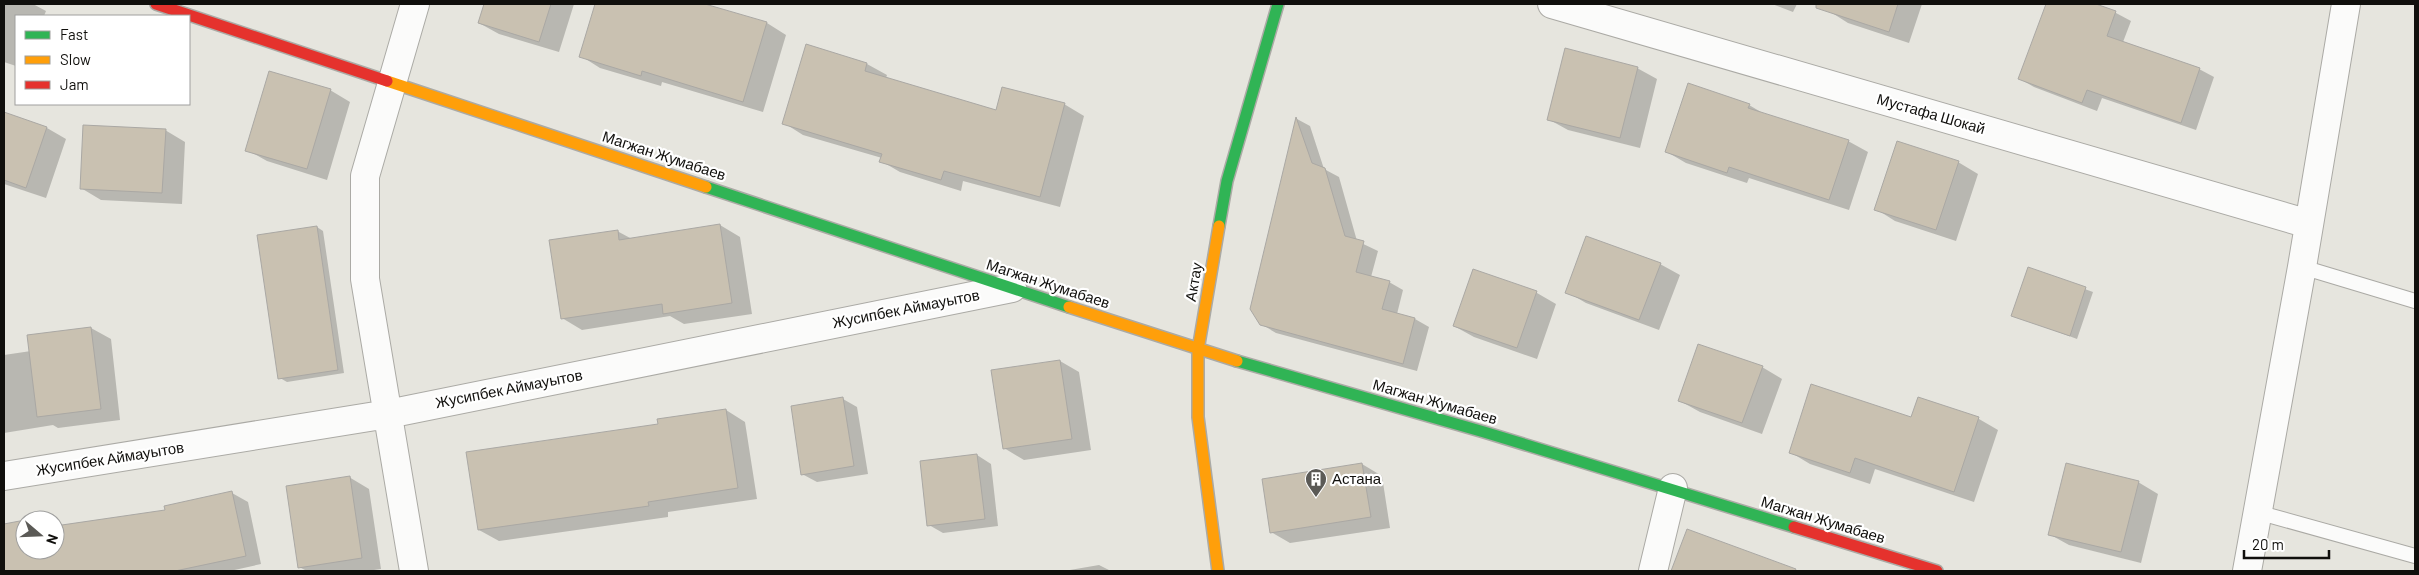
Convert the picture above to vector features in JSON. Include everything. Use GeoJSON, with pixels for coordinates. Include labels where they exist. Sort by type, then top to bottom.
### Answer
{"type":"FeatureCollection","features":[{"type":"Feature","properties":{"kind":"street","name":"Магжан Жумабаев"},"geometry":{"type":"LineString","coordinates":[[156,4],[189,15]]}},
{"type":"Feature","properties":{"kind":"street"},"geometry":{"type":"LineString","coordinates":[[414,571],[365,279],[365,176],[415,4]]}},
{"type":"Feature","properties":{"kind":"street","name":"Актау"},"geometry":{"type":"LineString","coordinates":[[1218,571],[1198,417],[1198,350],[1226,181],[1278,4]]}},
{"type":"Feature","properties":{"kind":"street","name":"Мустафа Шокай"},"geometry":{"type":"LineString","coordinates":[[1552,4],[2309,224]]}},
{"type":"Feature","properties":{"kind":"street"},"geometry":{"type":"LineString","coordinates":[[2247,571],[2302,268],[2346,4]]}},
{"type":"Feature","properties":{"kind":"street","name":"Магжан Жумабаев"},"geometry":{"type":"LineString","coordinates":[[190,15],[1198,350],[1673,488],[1937,571]]}},
{"type":"Feature","properties":{"kind":"street","name":"Жусипбек Аймауытов"},"geometry":{"type":"LineString","coordinates":[[4,476],[388,414],[1012,288]]}},
{"type":"Feature","properties":{"kind":"street"},"geometry":{"type":"LineString","coordinates":[[1654,571],[1673,488]]}},
{"type":"Feature","properties":{"kind":"lane"},"geometry":{"type":"LineString","coordinates":[[2302,268],[2415,302]]}},
{"type":"Feature","properties":{"kind":"lane"},"geometry":{"type":"LineString","coordinates":[[2257,512],[2415,556]]}},
{"type":"Feature","properties":{"kind":"building"},"geometry":{"type":"Polygon","coordinates":[[[484,4],[551,4],[539,42],[478,23],[484,4]]]}},
{"type":"Feature","properties":{"kind":"building"},"geometry":{"type":"Polygon","coordinates":[[[595,4],[705,4],[767,22],[743,102],[642,71],[641,76],[579,57],[595,4]]]}},
{"type":"Feature","properties":{"kind":"building"},"geometry":{"type":"Polygon","coordinates":[[[1816,4],[1898,4],[1889,32],[1816,8],[1816,4]]]}},
{"type":"Feature","properties":{"kind":"building"},"geometry":{"type":"Polygon","coordinates":[[[2046,4],[2096,4],[2116,11],[2107,36],[2200,68],[2181,123],[2087,90],[2082,103],[2018,79],[2046,4]]]}},
{"type":"Feature","properties":{"kind":"building"},"geometry":{"type":"Polygon","coordinates":[[[806,44],[867,63],[865,71],[996,110],[1002,87],[1065,103],[1040,197],[944,171],[941,180],[879,162],[882,154],[782,124],[806,44]]]}},
{"type":"Feature","properties":{"kind":"building"},"geometry":{"type":"Polygon","coordinates":[[[1565,48],[1638,67],[1620,138],[1547,120],[1565,48]]]}},
{"type":"Feature","properties":{"kind":"building"},"geometry":{"type":"Polygon","coordinates":[[[269,71],[331,89],[307,169],[245,151],[269,71]]]}},
{"type":"Feature","properties":{"kind":"building"},"geometry":{"type":"Polygon","coordinates":[[[1688,83],[1750,104],[1748,108],[1849,140],[1829,200],[1729,167],[1727,173],[1665,152],[1688,83]]]}},
{"type":"Feature","properties":{"kind":"building"},"geometry":{"type":"Polygon","coordinates":[[[4,112],[47,127],[26,188],[4,180],[4,112]]]}},
{"type":"Feature","properties":{"kind":"building"},"geometry":{"type":"Polygon","coordinates":[[[1296,117],[1312,163],[1325,168],[1345,236],[1364,241],[1356,272],[1390,281],[1382,309],[1415,318],[1403,364],[1260,325],[1250,309],[1296,117]]]}},
{"type":"Feature","properties":{"kind":"building"},"geometry":{"type":"Polygon","coordinates":[[[83,125],[166,129],[162,193],[80,189],[83,125]]]}},
{"type":"Feature","properties":{"kind":"building"},"geometry":{"type":"Polygon","coordinates":[[[1897,141],[1959,161],[1936,230],[1874,210],[1897,141]]]}},
{"type":"Feature","properties":{"kind":"building"},"geometry":{"type":"Polygon","coordinates":[[[720,224],[732,303],[663,314],[662,304],[561,319],[549,240],[618,230],[619,240],[720,224]]]}},
{"type":"Feature","properties":{"kind":"building"},"geometry":{"type":"Polygon","coordinates":[[[317,226],[338,370],[278,379],[257,235],[317,226]]]}},
{"type":"Feature","properties":{"kind":"building"},"geometry":{"type":"Polygon","coordinates":[[[1586,236],[1661,263],[1639,320],[1565,293],[1586,236]]]}},
{"type":"Feature","properties":{"kind":"building"},"geometry":{"type":"Polygon","coordinates":[[[2028,267],[2086,287],[2070,336],[2011,316],[2028,267]]]}},
{"type":"Feature","properties":{"kind":"building"},"geometry":{"type":"Polygon","coordinates":[[[1473,269],[1537,291],[1517,348],[1453,326],[1473,269]]]}},
{"type":"Feature","properties":{"kind":"building"},"geometry":{"type":"Polygon","coordinates":[[[91,327],[101,409],[37,417],[27,335],[91,327]]]}},
{"type":"Feature","properties":{"kind":"building"},"geometry":{"type":"Polygon","coordinates":[[[1698,344],[1763,366],[1742,423],[1678,401],[1698,344]]]}},
{"type":"Feature","properties":{"kind":"building"},"geometry":{"type":"Polygon","coordinates":[[[1060,360],[1072,439],[1003,449],[991,370],[1060,360]]]}},
{"type":"Feature","properties":{"kind":"building"},"geometry":{"type":"Polygon","coordinates":[[[1811,384],[1911,417],[1918,397],[1979,417],[1954,492],[1855,458],[1850,473],[1789,453],[1811,384]]]}},
{"type":"Feature","properties":{"kind":"building"},"geometry":{"type":"Polygon","coordinates":[[[843,397],[854,466],[801,475],[791,406],[843,397]]]}},
{"type":"Feature","properties":{"kind":"building"},"geometry":{"type":"Polygon","coordinates":[[[726,409],[738,488],[648,502],[649,506],[478,530],[466,452],[658,424],[657,419],[726,409]]]}},
{"type":"Feature","properties":{"kind":"building"},"geometry":{"type":"Polygon","coordinates":[[[977,454],[985,519],[927,526],[920,461],[977,454]]]}},
{"type":"Feature","properties":{"kind":"building","name":"Астана"},"geometry":{"type":"Polygon","coordinates":[[[1362,463],[1371,517],[1270,533],[1262,479],[1362,463]]]}},
{"type":"Feature","properties":{"kind":"building"},"geometry":{"type":"Polygon","coordinates":[[[2066,463],[2139,481],[2121,552],[2048,535],[2066,463]]]}},
{"type":"Feature","properties":{"kind":"building"},"geometry":{"type":"Polygon","coordinates":[[[350,476],[362,558],[298,568],[286,486],[350,476]]]}},
{"type":"Feature","properties":{"kind":"building"},"geometry":{"type":"Polygon","coordinates":[[[232,491],[246,556],[175,571],[4,571],[4,524],[15,522],[15,560],[65,560],[65,525],[165,510],[164,506],[232,491]]]}},
{"type":"Feature","properties":{"kind":"building"},"geometry":{"type":"Polygon","coordinates":[[[1687,529],[1796,569],[1795,571],[1671,571],[1687,529]]]}},
{"type":"Feature","properties":{"kind":"traffic: fast"},"geometry":{"type":"LineString","coordinates":[[1219,226],[1227,181],[1278,4]]}},
{"type":"Feature","properties":{"kind":"traffic: fast"},"geometry":{"type":"LineString","coordinates":[[706,187],[1069,307]]}},
{"type":"Feature","properties":{"kind":"traffic: fast"},"geometry":{"type":"LineString","coordinates":[[1237,361],[1484,432],[1794,527]]}},
{"type":"Feature","properties":{"kind":"traffic: slow"},"geometry":{"type":"LineString","coordinates":[[387,81],[706,187]]}},
{"type":"Feature","properties":{"kind":"traffic: slow"},"geometry":{"type":"LineString","coordinates":[[1218,571],[1198,417],[1198,350],[1219,226]]}},
{"type":"Feature","properties":{"kind":"traffic: slow"},"geometry":{"type":"LineString","coordinates":[[1069,307],[1237,361]]}},
{"type":"Feature","properties":{"kind":"traffic: jam"},"geometry":{"type":"LineString","coordinates":[[156,4],[189,15]]}},
{"type":"Feature","properties":{"kind":"traffic: jam"},"geometry":{"type":"LineString","coordinates":[[190,15],[387,81]]}},
{"type":"Feature","properties":{"kind":"traffic: jam"},"geometry":{"type":"LineString","coordinates":[[1794,527],[1937,571]]}},
{"type":"Feature","properties":{"kind":"place","name":"Астана"},"geometry":{"type":"Point","coordinates":[1316,498]}}]}
